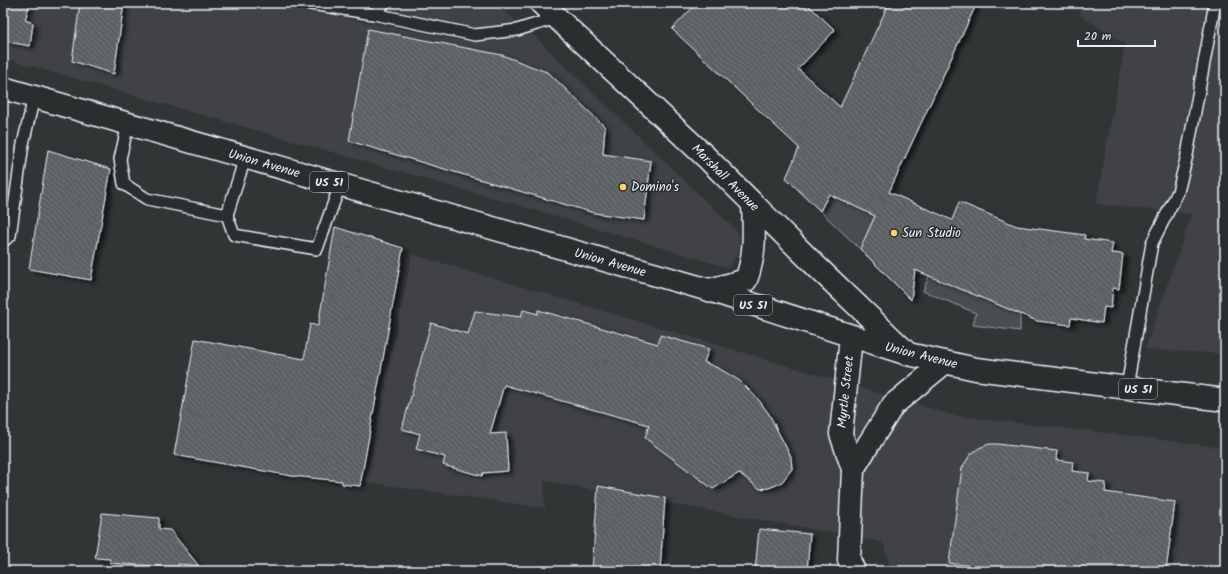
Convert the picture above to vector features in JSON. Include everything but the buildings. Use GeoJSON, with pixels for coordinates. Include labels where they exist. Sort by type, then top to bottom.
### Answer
{"type":"FeatureCollection","features":[{"type":"Feature","properties":{"kind":"main road","name":"Marshall Avenue"},"geometry":{"type":"LineString","coordinates":[[548,10],[707,158],[908,354]]}},
{"type":"Feature","properties":{"kind":"main road","name":"Union Avenue"},"geometry":{"type":"LineString","coordinates":[[3,88],[709,290],[908,354],[976,369],[1225,400]]}},
{"type":"Feature","properties":{"kind":"main road"},"geometry":{"type":"LineString","coordinates":[[709,290],[746,280],[752,263],[755,241],[753,204]]}},
{"type":"Feature","properties":{"kind":"main road","name":"Myrtle Street"},"geometry":{"type":"LineString","coordinates":[[852,337],[841,434],[853,469],[849,560],[854,571]]}},
{"type":"Feature","properties":{"kind":"main road","name":"Myrtle Street"},"geometry":{"type":"LineString","coordinates":[[853,469],[893,405],[944,363]]}},
{"type":"Feature","properties":{"kind":"lane"},"geometry":{"type":"LineString","coordinates":[[305,3],[374,14],[475,35],[517,30],[548,10]]}},
{"type":"Feature","properties":{"kind":"lane"},"geometry":{"type":"LineString","coordinates":[[374,14],[384,3]]}},
{"type":"Feature","properties":{"kind":"lane"},"geometry":{"type":"LineString","coordinates":[[1127,387],[1152,242],[1178,192],[1187,155],[1215,3]]}},
{"type":"Feature","properties":{"kind":"lane"},"geometry":{"type":"LineString","coordinates":[[3,241],[10,236],[23,144],[34,97]]}},
{"type":"Feature","properties":{"kind":"lane"},"geometry":{"type":"LineString","coordinates":[[128,124],[120,158],[124,184],[147,199],[227,215]]}},
{"type":"Feature","properties":{"kind":"lane"},"geometry":{"type":"LineString","coordinates":[[245,158],[227,215],[234,235],[317,249],[340,185]]}},
{"type":"Feature","properties":{"kind":"shaded area"},"geometry":{"type":"Polygon","coordinates":[[[3,3],[268,3],[469,42],[530,32],[737,231],[741,242],[739,251],[729,268],[552,215],[3,58],[3,3]]]}},
{"type":"Feature","properties":{"kind":"shaded area"},"geometry":{"type":"Polygon","coordinates":[[[335,3],[496,3],[517,22],[487,29],[465,27],[335,3]]]}},
{"type":"Feature","properties":{"kind":"shaded area"},"geometry":{"type":"Polygon","coordinates":[[[1076,3],[1225,3],[1225,354],[1145,349],[1192,214],[1096,204],[1125,44],[1081,16],[1076,3]]]}},
{"type":"Feature","properties":{"kind":"shaded area"},"geometry":{"type":"Polygon","coordinates":[[[829,194],[875,216],[860,249],[820,211],[829,194]]]}},
{"type":"Feature","properties":{"kind":"shaded area"},"geometry":{"type":"Polygon","coordinates":[[[945,237],[945,282],[1020,314],[1020,331],[973,325],[976,313],[923,291],[945,237]]]}},
{"type":"Feature","properties":{"kind":"shaded area"},"geometry":{"type":"Polygon","coordinates":[[[412,254],[956,416],[1225,448],[1225,571],[891,571],[883,542],[544,481],[545,508],[365,482],[412,254]]]}},
{"type":"Feature","properties":{"kind":"place","name":"Domino's"},"geometry":{"type":"Point","coordinates":[623,187]}},
{"type":"Feature","properties":{"kind":"place","name":"Sun Studio"},"geometry":{"type":"Point","coordinates":[894,233]}}]}
